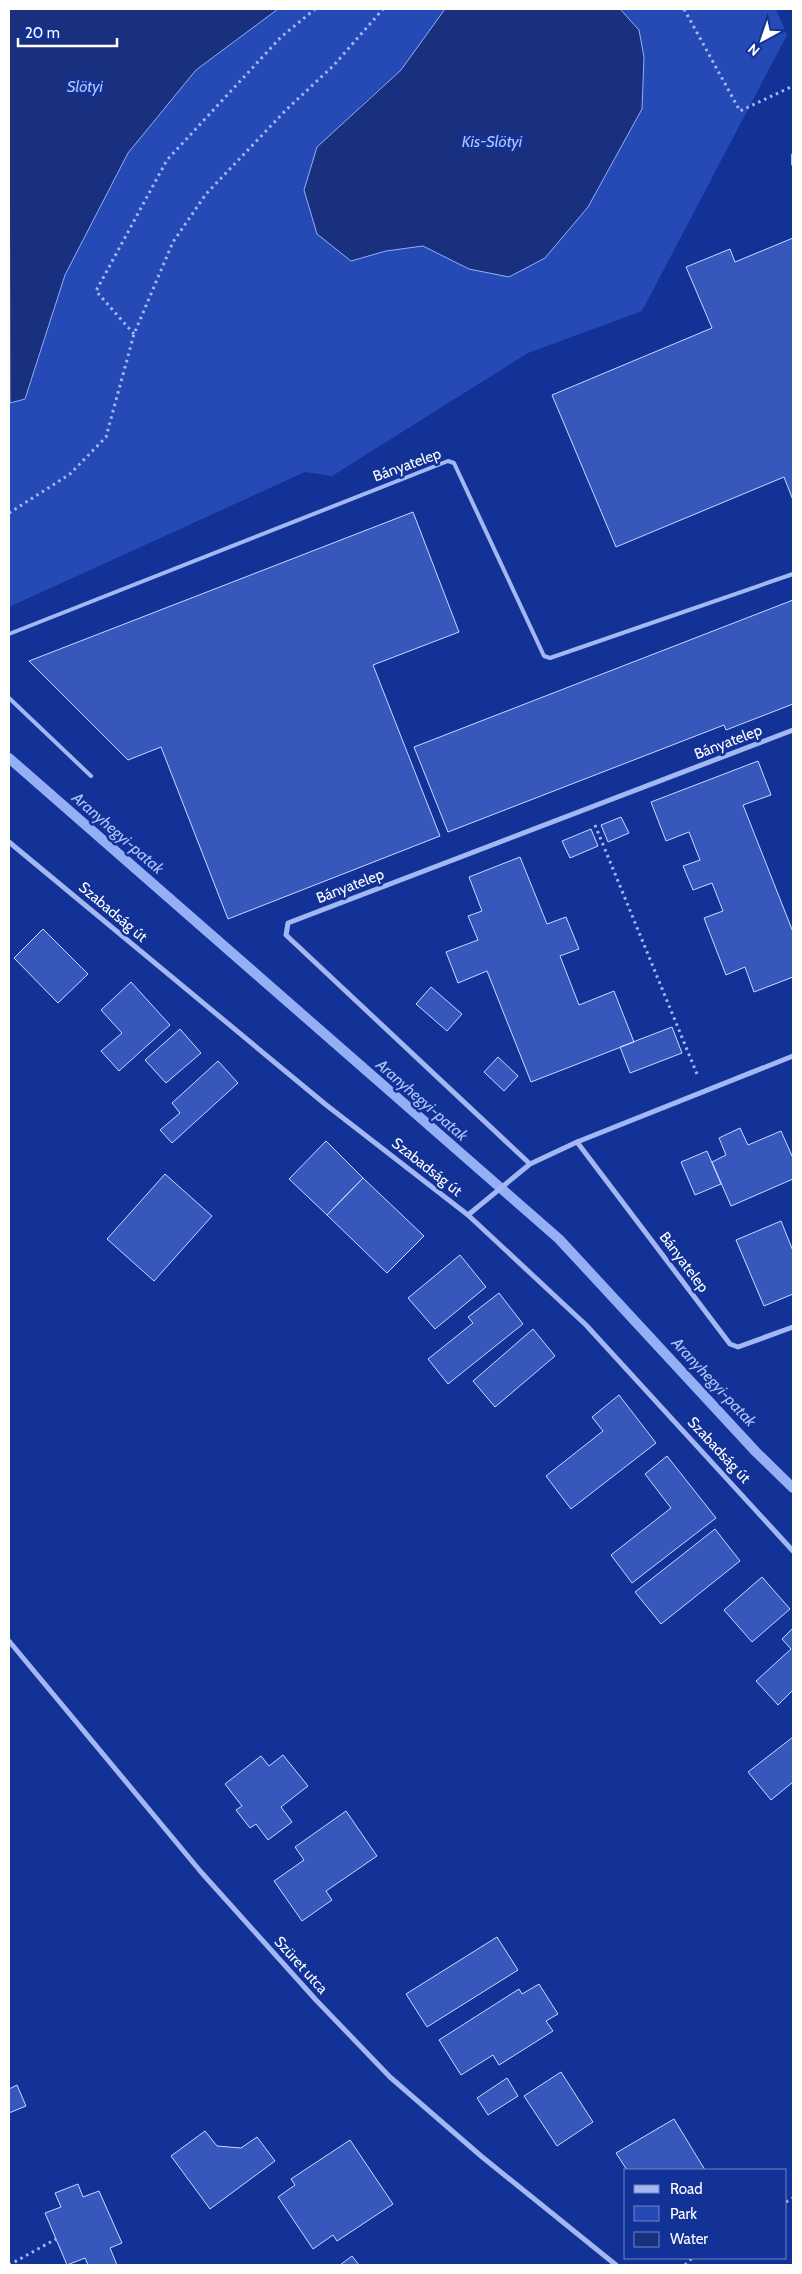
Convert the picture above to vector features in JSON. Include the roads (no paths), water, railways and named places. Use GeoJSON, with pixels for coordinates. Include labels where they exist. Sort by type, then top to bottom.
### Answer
{"type":"FeatureCollection","features":[{"type":"Feature","properties":{"kind":"street","name":"Bányatelep"},"geometry":{"type":"LineString","coordinates":[[530,1164],[286,935],[288,923],[793,730]]}},
{"type":"Feature","properties":{"kind":"street","name":"Szabadság út"},"geometry":{"type":"LineString","coordinates":[[9,842],[325,1104],[468,1215],[586,1325],[793,1550]]}},
{"type":"Feature","properties":{"kind":"street"},"geometry":{"type":"LineString","coordinates":[[468,1215],[530,1164],[577,1142],[793,1056]]}},
{"type":"Feature","properties":{"kind":"street","name":"Bányatelep"},"geometry":{"type":"LineString","coordinates":[[577,1142],[730,1344],[738,1346],[793,1327]]}},
{"type":"Feature","properties":{"kind":"street","name":"Szüret utca"},"geometry":{"type":"LineString","coordinates":[[9,1641],[201,1872],[316,2000],[390,2077],[481,2156],[616,2265]]}},
{"type":"Feature","properties":{"kind":"lane"},"geometry":{"type":"LineString","coordinates":[[793,155],[793,164]]}},
{"type":"Feature","properties":{"kind":"lane","name":"Bányatelep"},"geometry":{"type":"LineString","coordinates":[[9,634],[448,461],[454,463],[544,656],[550,658],[793,574]]}},
{"type":"Feature","properties":{"kind":"lane"},"geometry":{"type":"LineString","coordinates":[[9,698],[91,776]]}},
{"type":"Feature","properties":{"kind":"water","name":"Slötyi"},"geometry":{"type":"Polygon","coordinates":[[[9,9],[278,9],[196,70],[128,153],[65,275],[25,399],[10,403],[9,9]]]}},
{"type":"Feature","properties":{"kind":"water","name":"Kis-Slötyi"},"geometry":{"type":"Polygon","coordinates":[[[445,9],[620,9],[639,30],[644,57],[642,109],[588,207],[545,258],[509,277],[469,269],[423,246],[386,251],[351,261],[317,234],[304,190],[317,147],[401,70],[445,9]]]}},
{"type":"Feature","properties":{"kind":"waterway","name":"Aranyhegyi-patak"},"geometry":{"type":"LineString","coordinates":[[9,758],[559,1239],[756,1452],[793,1488]]}}]}
